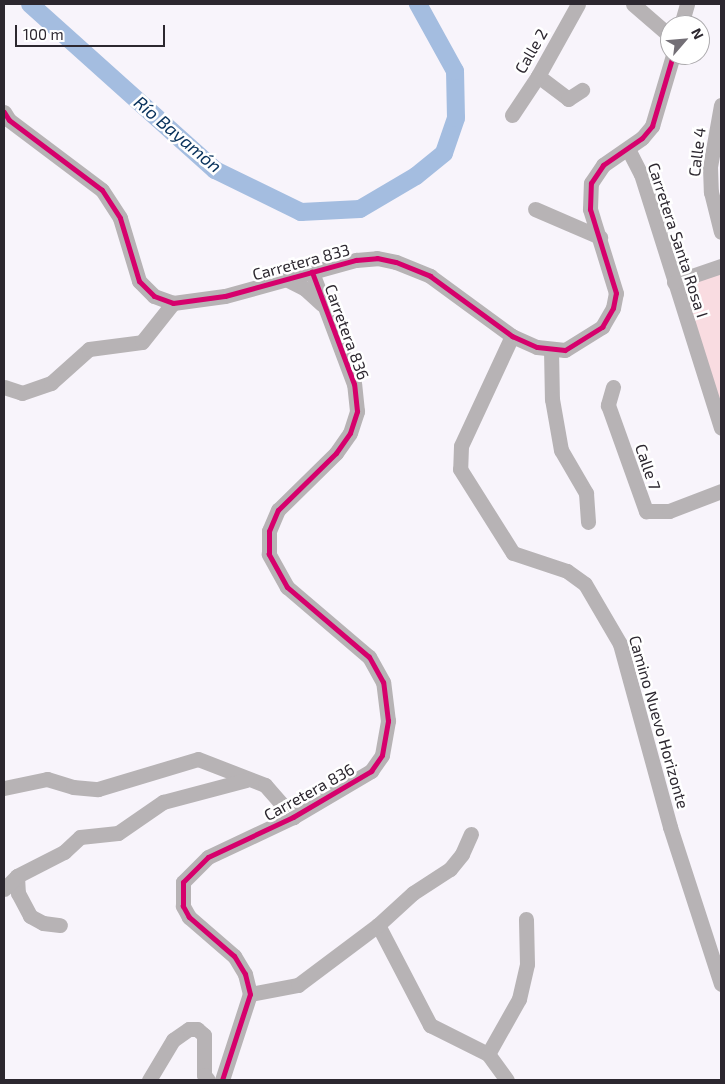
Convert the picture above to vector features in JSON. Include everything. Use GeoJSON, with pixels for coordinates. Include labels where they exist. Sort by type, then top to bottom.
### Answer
{"type":"FeatureCollection","features":[{"type":"Feature","properties":{"kind":"street","name":"Calle 2"},"geometry":{"type":"LineString","coordinates":[[512,114],[538,76],[578,4]]}},
{"type":"Feature","properties":{"kind":"street"},"geometry":{"type":"LineString","coordinates":[[633,4],[660,27]]}},
{"type":"Feature","properties":{"kind":"street","name":"Carretera 833"},"geometry":{"type":"LineString","coordinates":[[173,303],[225,296],[341,264],[377,258],[422,273],[512,336],[537,347],[565,350],[602,327],[613,308],[616,293],[590,209],[591,183],[602,165],[628,149],[652,126],[670,65]]}},
{"type":"Feature","properties":{"kind":"street"},"geometry":{"type":"LineString","coordinates":[[538,76],[568,99],[582,90]]}},
{"type":"Feature","properties":{"kind":"street","name":"Calle 4"},"geometry":{"type":"LineString","coordinates":[[721,105],[710,167],[711,192],[721,232]]}},
{"type":"Feature","properties":{"kind":"street"},"geometry":{"type":"LineString","coordinates":[[4,112],[9,120],[102,190],[120,218],[139,281],[154,296],[173,303],[142,342],[89,349],[51,383],[22,393],[9,391],[4,386]]}},
{"type":"Feature","properties":{"kind":"street","name":"Carretera Santa Rosa I"},"geometry":{"type":"LineString","coordinates":[[628,149],[640,174],[721,428]]}},
{"type":"Feature","properties":{"kind":"street"},"geometry":{"type":"LineString","coordinates":[[535,210],[600,237]]}},
{"type":"Feature","properties":{"kind":"street"},"geometry":{"type":"LineString","coordinates":[[324,304],[327,282],[341,264]]}},
{"type":"Feature","properties":{"kind":"street"},"geometry":{"type":"LineString","coordinates":[[674,282],[721,266]]}},
{"type":"Feature","properties":{"kind":"street","name":"Carretera 836"},"geometry":{"type":"LineString","coordinates":[[250,994],[246,974],[234,956],[189,917],[184,906],[183,882],[208,857],[293,817],[371,771],[382,755],[388,721],[383,682],[369,657],[287,587],[269,554],[269,531],[278,510],[336,453],[350,433],[357,412],[354,384],[312,272]]}},
{"type":"Feature","properties":{"kind":"street"},"geometry":{"type":"LineString","coordinates":[[286,279],[308,291],[324,304]]}},
{"type":"Feature","properties":{"kind":"street","name":"Camino Nuevo Horizonte"},"geometry":{"type":"LineString","coordinates":[[512,336],[460,446],[460,469],[513,553],[567,571],[585,584],[620,644],[670,827],[721,984]]}},
{"type":"Feature","properties":{"kind":"street"},"geometry":{"type":"LineString","coordinates":[[551,349],[552,399],[561,450],[586,492],[588,522]]}},
{"type":"Feature","properties":{"kind":"street","name":"Calle 7"},"geometry":{"type":"LineString","coordinates":[[613,387],[608,405],[646,511],[669,511],[721,491]]}},
{"type":"Feature","properties":{"kind":"street"},"geometry":{"type":"LineString","coordinates":[[4,788],[47,779],[73,787],[98,789],[191,759],[198,759],[246,780],[265,785],[293,817]]}},
{"type":"Feature","properties":{"kind":"street"},"geometry":{"type":"LineString","coordinates":[[4,889],[17,876],[51,860],[80,837],[118,833],[163,802],[246,780]]}},
{"type":"Feature","properties":{"kind":"street"},"geometry":{"type":"LineString","coordinates":[[222,1080],[250,994],[298,986],[378,924],[413,893],[450,869],[462,854],[471,834]]}},
{"type":"Feature","properties":{"kind":"street"},"geometry":{"type":"LineString","coordinates":[[17,876],[18,893],[30,916],[43,923],[60,925]]}},
{"type":"Feature","properties":{"kind":"street"},"geometry":{"type":"LineString","coordinates":[[488,1054],[519,999],[527,964],[526,919]]}},
{"type":"Feature","properties":{"kind":"street"},"geometry":{"type":"LineString","coordinates":[[378,924],[430,1025],[488,1054],[507,1080]]}},
{"type":"Feature","properties":{"kind":"street"},"geometry":{"type":"LineString","coordinates":[[149,1080],[173,1040],[189,1029],[197,1029],[204,1035],[204,1075],[208,1080]]}},
{"type":"Feature","properties":{"kind":"shaded area"},"geometry":{"type":"Polygon","coordinates":[[[721,271],[721,406],[684,283],[721,271]]]}},
{"type":"Feature","properties":{"kind":"waterway","name":"Río Bayamón"},"geometry":{"type":"LineString","coordinates":[[30,4],[215,170],[301,212],[360,209],[416,176],[444,153],[456,118],[455,71],[418,4]]}},
{"type":"Feature","properties":{"kind":"cycle path"},"geometry":{"type":"LineString","coordinates":[[4,112],[9,120],[102,190],[120,218],[139,281],[154,296],[173,303],[225,296],[356,260],[377,258],[396,262],[430,276],[512,336],[537,347],[565,350],[602,327],[613,308],[616,293],[590,209],[591,183],[603,165],[642,138],[652,126],[670,65]]}},
{"type":"Feature","properties":{"kind":"cycle path"},"geometry":{"type":"LineString","coordinates":[[222,1080],[250,994],[245,974],[234,956],[189,917],[183,906],[183,882],[208,857],[293,817],[371,771],[382,755],[388,721],[383,682],[369,657],[287,587],[269,554],[269,531],[278,510],[336,453],[350,433],[357,411],[354,384],[312,272]]}}]}
